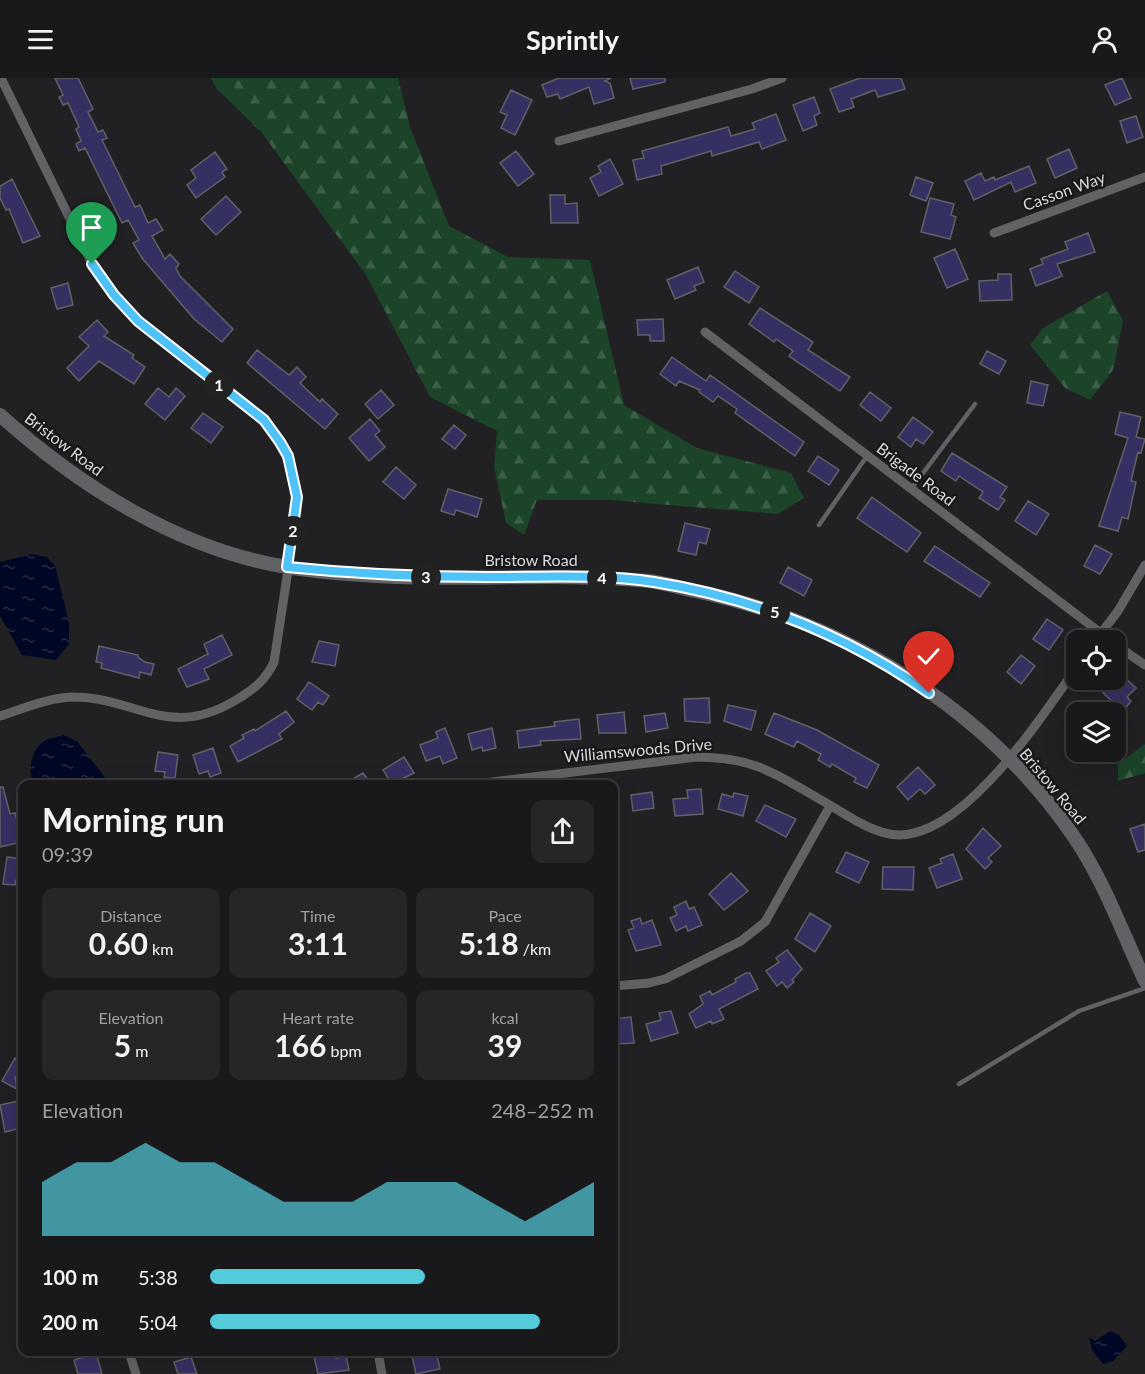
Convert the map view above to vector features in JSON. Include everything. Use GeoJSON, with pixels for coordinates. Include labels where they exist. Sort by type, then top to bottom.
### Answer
{"type":"FeatureCollection","features":[{"type":"Feature","properties":{"kind":"main road","name":"Bristow Road"},"geometry":{"type":"LineString","coordinates":[[0,415],[56,462],[144,516],[211,546],[287,567],[397,577],[597,578],[653,582],[738,600],[793,618],[891,667],[954,712],[1011,759],[1078,842],[1145,981]]}},
{"type":"Feature","properties":{"kind":"street"},"geometry":{"type":"LineString","coordinates":[[0,716],[70,697],[102,701],[178,719],[211,714],[257,687],[268,675],[274,662],[297,497],[288,456],[264,420],[138,321],[114,295],[92,264],[1,78]]}},
{"type":"Feature","properties":{"kind":"street"},"geometry":{"type":"LineString","coordinates":[[559,141],[752,89],[782,78]]}},
{"type":"Feature","properties":{"kind":"street","name":"Casson Way"},"geometry":{"type":"LineString","coordinates":[[994,233],[1145,177]]}},
{"type":"Feature","properties":{"kind":"street","name":"Brigade Road"},"geometry":{"type":"LineString","coordinates":[[705,332],[911,489],[1090,630]]}},
{"type":"Feature","properties":{"kind":"street"},"geometry":{"type":"LineString","coordinates":[[1104,630],[1145,565]]}},
{"type":"Feature","properties":{"kind":"street"},"geometry":{"type":"LineString","coordinates":[[1126,652],[1145,665]]}},
{"type":"Feature","properties":{"kind":"street","name":"Williamswoods Drive"},"geometry":{"type":"LineString","coordinates":[[511,780],[713,757],[733,759],[771,770],[831,806],[879,831],[897,835],[912,834],[946,820],[1011,759],[1066,682]]}},
{"type":"Feature","properties":{"kind":"street"},"geometry":{"type":"LineString","coordinates":[[618,986],[665,979],[753,933],[775,907],[831,806]]}},
{"type":"Feature","properties":{"kind":"street"},"geometry":{"type":"LineString","coordinates":[[130,1356],[136,1374]]}},
{"type":"Feature","properties":{"kind":"street"},"geometry":{"type":"LineString","coordinates":[[379,1356],[382,1374]]}},
{"type":"Feature","properties":{"kind":"lane"},"geometry":{"type":"LineString","coordinates":[[911,489],[975,404]]}},
{"type":"Feature","properties":{"kind":"lane"},"geometry":{"type":"LineString","coordinates":[[819,525],[867,456]]}},
{"type":"Feature","properties":{"kind":"lane"},"geometry":{"type":"LineString","coordinates":[[959,1084],[1079,1011],[1145,988]]}},
{"type":"Feature","properties":{"kind":"green space"},"geometry":{"type":"Polygon","coordinates":[[[211,78],[398,78],[410,127],[449,226],[508,257],[590,260],[624,405],[697,448],[791,473],[804,498],[778,514],[608,500],[537,500],[524,535],[506,523],[494,467],[497,431],[430,397],[366,275],[262,133],[217,89],[211,78]]]}},
{"type":"Feature","properties":{"kind":"green space"},"geometry":{"type":"Polygon","coordinates":[[[1107,291],[1123,321],[1113,370],[1090,400],[1065,388],[1030,345],[1043,328],[1107,291]]]}},
{"type":"Feature","properties":{"kind":"green space"},"geometry":{"type":"Polygon","coordinates":[[[1145,744],[1145,773],[1118,781],[1118,764],[1126,762],[1126,758],[1145,744]]]}},
{"type":"Feature","properties":{"kind":"water"},"geometry":{"type":"Polygon","coordinates":[[[32,554],[47,557],[55,566],[69,622],[69,644],[56,660],[22,655],[0,616],[0,562],[32,554]]]}},
{"type":"Feature","properties":{"kind":"water"},"geometry":{"type":"Polygon","coordinates":[[[63,735],[77,741],[107,780],[32,780],[33,755],[48,739],[63,735]]]}},
{"type":"Feature","properties":{"kind":"water"},"geometry":{"type":"Polygon","coordinates":[[[1110,1331],[1119,1335],[1127,1346],[1113,1361],[1103,1364],[1092,1350],[1089,1337],[1095,1341],[1110,1331]]]}},
{"type":"Feature","properties":{"kind":"building"},"geometry":{"type":"Polygon","coordinates":[[[55,78],[78,78],[93,109],[88,112],[98,132],[103,130],[107,138],[102,140],[135,207],[140,205],[148,223],[156,219],[163,230],[152,236],[165,259],[170,254],[179,264],[176,268],[180,276],[233,329],[222,342],[194,319],[142,258],[133,243],[139,240],[128,220],[122,223],[85,148],[79,151],[76,144],[81,141],[76,129],[79,127],[68,103],[63,105],[59,97],[63,95],[55,78]]]}},
{"type":"Feature","properties":{"kind":"building"},"geometry":{"type":"Polygon","coordinates":[[[559,78],[611,78],[605,81],[610,83],[614,98],[594,104],[589,87],[560,99],[558,94],[547,97],[542,85],[559,78]]]}},
{"type":"Feature","properties":{"kind":"building"},"geometry":{"type":"Polygon","coordinates":[[[630,78],[665,78],[665,82],[633,89],[630,78]]]}},
{"type":"Feature","properties":{"kind":"building"},"geometry":{"type":"Polygon","coordinates":[[[860,78],[901,78],[905,89],[878,97],[875,90],[851,99],[854,107],[839,112],[830,89],[860,78]]]}},
{"type":"Feature","properties":{"kind":"building"},"geometry":{"type":"Polygon","coordinates":[[[1122,78],[1131,98],[1115,105],[1105,85],[1122,78]]]}},
{"type":"Feature","properties":{"kind":"building"},"geometry":{"type":"Polygon","coordinates":[[[511,90],[532,100],[515,135],[501,128],[507,115],[500,112],[511,90]]]}},
{"type":"Feature","properties":{"kind":"building"},"geometry":{"type":"Polygon","coordinates":[[[814,97],[820,113],[814,116],[817,125],[803,131],[793,105],[814,97]]]}},
{"type":"Feature","properties":{"kind":"building"},"geometry":{"type":"Polygon","coordinates":[[[776,114],[786,140],[762,149],[759,142],[712,156],[711,151],[661,166],[662,174],[637,180],[633,160],[644,158],[642,151],[728,127],[731,136],[755,129],[752,123],[776,114]]]}},
{"type":"Feature","properties":{"kind":"building"},"geometry":{"type":"Polygon","coordinates":[[[1136,116],[1143,137],[1127,143],[1120,121],[1136,116]]]}},
{"type":"Feature","properties":{"kind":"building"},"geometry":{"type":"Polygon","coordinates":[[[1069,149],[1077,168],[1055,178],[1047,159],[1069,149]]]}},
{"type":"Feature","properties":{"kind":"building"},"geometry":{"type":"Polygon","coordinates":[[[516,151],[534,174],[518,186],[500,163],[516,151]]]}},
{"type":"Feature","properties":{"kind":"building"},"geometry":{"type":"Polygon","coordinates":[[[215,152],[227,169],[222,172],[225,177],[196,198],[187,185],[196,178],[191,170],[215,152]]]}},
{"type":"Feature","properties":{"kind":"building"},"geometry":{"type":"Polygon","coordinates":[[[610,159],[623,184],[599,196],[590,178],[601,172],[598,166],[610,159]]]}},
{"type":"Feature","properties":{"kind":"building"},"geometry":{"type":"Polygon","coordinates":[[[1029,166],[1036,183],[1015,192],[1011,182],[974,200],[965,181],[981,173],[985,181],[994,177],[995,180],[1029,166]]]}},
{"type":"Feature","properties":{"kind":"building"},"geometry":{"type":"Polygon","coordinates":[[[916,177],[933,183],[926,201],[910,195],[916,177]]]}},
{"type":"Feature","properties":{"kind":"building"},"geometry":{"type":"Polygon","coordinates":[[[12,179],[40,236],[23,243],[9,209],[6,210],[0,198],[0,186],[12,179]]]}},
{"type":"Feature","properties":{"kind":"building"},"geometry":{"type":"Polygon","coordinates":[[[550,195],[565,195],[565,204],[577,203],[578,223],[551,223],[550,195]]]}},
{"type":"Feature","properties":{"kind":"building"},"geometry":{"type":"Polygon","coordinates":[[[226,196],[241,212],[216,235],[201,219],[226,196]]]}},
{"type":"Feature","properties":{"kind":"building"},"geometry":{"type":"Polygon","coordinates":[[[930,198],[954,204],[951,215],[956,217],[950,239],[921,232],[930,198]]]}},
{"type":"Feature","properties":{"kind":"building"},"geometry":{"type":"Polygon","coordinates":[[[1088,233],[1095,252],[1057,264],[1062,276],[1036,286],[1030,269],[1043,264],[1041,259],[1068,249],[1065,242],[1088,233]]]}},
{"type":"Feature","properties":{"kind":"building"},"geometry":{"type":"Polygon","coordinates":[[[955,249],[968,279],[947,288],[934,258],[955,249]]]}},
{"type":"Feature","properties":{"kind":"building"},"geometry":{"type":"Polygon","coordinates":[[[698,267],[704,282],[694,286],[696,290],[675,299],[667,280],[698,267]]]}},
{"type":"Feature","properties":{"kind":"building"},"geometry":{"type":"Polygon","coordinates":[[[735,271],[759,287],[749,303],[724,287],[735,271]]]}},
{"type":"Feature","properties":{"kind":"building"},"geometry":{"type":"Polygon","coordinates":[[[998,274],[1011,274],[1012,300],[980,301],[979,281],[998,280],[998,274]]]}},
{"type":"Feature","properties":{"kind":"building"},"geometry":{"type":"Polygon","coordinates":[[[68,283],[73,305],[57,309],[51,288],[68,283]]]}},
{"type":"Feature","properties":{"kind":"building"},"geometry":{"type":"Polygon","coordinates":[[[760,308],[813,342],[808,350],[850,377],[840,391],[789,356],[793,351],[776,339],[774,342],[749,324],[760,308]]]}},
{"type":"Feature","properties":{"kind":"building"},"geometry":{"type":"Polygon","coordinates":[[[663,319],[664,341],[650,341],[650,335],[638,335],[637,320],[663,319]]]}},
{"type":"Feature","properties":{"kind":"building"},"geometry":{"type":"Polygon","coordinates":[[[97,320],[108,332],[104,336],[134,355],[132,358],[145,367],[134,384],[99,361],[79,381],[67,368],[89,346],[79,337],[97,320]]]}},
{"type":"Feature","properties":{"kind":"building"},"geometry":{"type":"Polygon","coordinates":[[[257,350],[289,375],[297,367],[306,377],[300,383],[320,402],[322,399],[338,414],[325,429],[247,363],[257,350]]]}},
{"type":"Feature","properties":{"kind":"building"},"geometry":{"type":"Polygon","coordinates":[[[987,351],[1006,361],[999,374],[980,364],[987,351]]]}},
{"type":"Feature","properties":{"kind":"building"},"geometry":{"type":"Polygon","coordinates":[[[672,357],[706,381],[710,375],[804,442],[795,456],[735,413],[737,409],[718,396],[713,402],[699,392],[700,390],[679,381],[676,386],[660,374],[672,357]]]}},
{"type":"Feature","properties":{"kind":"building"},"geometry":{"type":"Polygon","coordinates":[[[1031,381],[1048,385],[1043,406],[1027,403],[1031,381]]]}},
{"type":"Feature","properties":{"kind":"building"},"geometry":{"type":"Polygon","coordinates":[[[158,388],[169,397],[176,388],[185,396],[165,420],[145,404],[158,388]]]}},
{"type":"Feature","properties":{"kind":"building"},"geometry":{"type":"Polygon","coordinates":[[[381,390],[394,405],[378,419],[365,404],[381,390]]]}},
{"type":"Feature","properties":{"kind":"building"},"geometry":{"type":"Polygon","coordinates":[[[870,392],[891,408],[881,421],[860,405],[870,392]]]}},
{"type":"Feature","properties":{"kind":"building"},"geometry":{"type":"Polygon","coordinates":[[[1120,412],[1141,417],[1136,437],[1145,439],[1141,453],[1138,452],[1131,481],[1136,482],[1128,519],[1122,517],[1118,531],[1099,526],[1128,438],[1115,434],[1120,412]]]}},
{"type":"Feature","properties":{"kind":"building"},"geometry":{"type":"Polygon","coordinates":[[[203,413],[223,427],[211,443],[191,428],[203,413]]]}},
{"type":"Feature","properties":{"kind":"building"},"geometry":{"type":"Polygon","coordinates":[[[913,417],[933,432],[923,444],[916,439],[911,447],[898,437],[913,417]]]}},
{"type":"Feature","properties":{"kind":"building"},"geometry":{"type":"Polygon","coordinates":[[[370,419],[380,431],[375,435],[385,447],[369,461],[349,438],[370,419]]]}},
{"type":"Feature","properties":{"kind":"building"},"geometry":{"type":"Polygon","coordinates":[[[454,425],[466,435],[455,449],[442,439],[454,425]]]}},
{"type":"Feature","properties":{"kind":"building"},"geometry":{"type":"Polygon","coordinates":[[[952,453],[1007,487],[1000,497],[1005,500],[998,510],[979,498],[983,492],[959,476],[956,481],[941,471],[952,453]]]}},
{"type":"Feature","properties":{"kind":"building"},"geometry":{"type":"Polygon","coordinates":[[[818,456],[839,470],[829,485],[808,471],[818,456]]]}},
{"type":"Feature","properties":{"kind":"building"},"geometry":{"type":"Polygon","coordinates":[[[396,467],[416,485],[404,499],[383,482],[396,467]]]}},
{"type":"Feature","properties":{"kind":"building"},"geometry":{"type":"Polygon","coordinates":[[[448,489],[482,499],[477,517],[456,510],[454,515],[441,511],[448,489]]]}},
{"type":"Feature","properties":{"kind":"building"},"geometry":{"type":"Polygon","coordinates":[[[872,497],[921,533],[907,552],[857,518],[872,497]]]}},
{"type":"Feature","properties":{"kind":"building"},"geometry":{"type":"Polygon","coordinates":[[[1028,501],[1049,514],[1036,535],[1015,521],[1028,501]]]}},
{"type":"Feature","properties":{"kind":"building"},"geometry":{"type":"Polygon","coordinates":[[[685,523],[710,529],[706,544],[699,542],[696,555],[678,551],[685,523]]]}},
{"type":"Feature","properties":{"kind":"building"},"geometry":{"type":"Polygon","coordinates":[[[1095,545],[1112,554],[1100,574],[1084,566],[1095,545]]]}},
{"type":"Feature","properties":{"kind":"building"},"geometry":{"type":"Polygon","coordinates":[[[935,546],[990,583],[980,597],[924,561],[935,546]]]}},
{"type":"Feature","properties":{"kind":"building"},"geometry":{"type":"Polygon","coordinates":[[[788,567],[812,580],[804,596],[780,583],[788,567]]]}},
{"type":"Feature","properties":{"kind":"building"},"geometry":{"type":"Polygon","coordinates":[[[1047,619],[1063,630],[1049,650],[1033,639],[1047,619]]]}},
{"type":"Feature","properties":{"kind":"building"},"geometry":{"type":"Polygon","coordinates":[[[222,635],[232,655],[204,669],[209,679],[187,687],[178,669],[208,654],[204,644],[222,635]]]}},
{"type":"Feature","properties":{"kind":"building"},"geometry":{"type":"Polygon","coordinates":[[[319,641],[339,645],[335,666],[312,662],[319,641]]]}},
{"type":"Feature","properties":{"kind":"building"},"geometry":{"type":"Polygon","coordinates":[[[99,646],[138,655],[145,662],[154,664],[151,675],[140,672],[139,678],[101,668],[102,663],[96,662],[99,646]]]}},
{"type":"Feature","properties":{"kind":"building"},"geometry":{"type":"Polygon","coordinates":[[[1021,655],[1035,666],[1021,684],[1007,672],[1021,655]]]}},
{"type":"Feature","properties":{"kind":"building"},"geometry":{"type":"Polygon","coordinates":[[[1126,679],[1136,688],[1127,697],[1131,701],[1126,707],[1126,702],[1113,702],[1103,693],[1106,690],[1126,690],[1126,679]]]}},
{"type":"Feature","properties":{"kind":"building"},"geometry":{"type":"Polygon","coordinates":[[[309,682],[329,696],[323,705],[318,702],[312,710],[297,699],[309,682]]]}},
{"type":"Feature","properties":{"kind":"building"},"geometry":{"type":"Polygon","coordinates":[[[709,698],[710,723],[685,721],[684,699],[709,698]]]}},
{"type":"Feature","properties":{"kind":"building"},"geometry":{"type":"Polygon","coordinates":[[[728,705],[756,711],[751,730],[724,721],[728,705]]]}},
{"type":"Feature","properties":{"kind":"building"},"geometry":{"type":"Polygon","coordinates":[[[286,711],[294,722],[279,734],[282,739],[238,762],[230,746],[244,738],[242,735],[254,729],[255,731],[286,711]]]}},
{"type":"Feature","properties":{"kind":"building"},"geometry":{"type":"Polygon","coordinates":[[[624,712],[626,733],[599,733],[597,715],[624,712]]]}},
{"type":"Feature","properties":{"kind":"building"},"geometry":{"type":"Polygon","coordinates":[[[665,713],[668,728],[646,732],[644,716],[665,713]]]}},
{"type":"Feature","properties":{"kind":"building"},"geometry":{"type":"Polygon","coordinates":[[[774,713],[817,730],[879,765],[867,788],[854,782],[856,778],[832,764],[830,767],[818,760],[821,754],[797,741],[794,747],[765,734],[774,713]]]}},
{"type":"Feature","properties":{"kind":"building"},"geometry":{"type":"Polygon","coordinates":[[[579,719],[581,739],[540,741],[541,745],[519,748],[517,731],[555,726],[554,722],[579,719]]]}},
{"type":"Feature","properties":{"kind":"building"},"geometry":{"type":"Polygon","coordinates":[[[445,728],[457,758],[443,764],[440,756],[426,761],[420,745],[438,738],[436,732],[445,728]]]}},
{"type":"Feature","properties":{"kind":"building"},"geometry":{"type":"Polygon","coordinates":[[[492,728],[496,748],[483,751],[482,747],[472,750],[468,734],[492,728]]]}},
{"type":"Feature","properties":{"kind":"building"},"geometry":{"type":"Polygon","coordinates":[[[213,748],[221,773],[210,777],[208,771],[199,774],[193,755],[213,748]]]}},
{"type":"Feature","properties":{"kind":"building"},"geometry":{"type":"Polygon","coordinates":[[[158,752],[178,755],[175,778],[164,777],[165,772],[155,771],[158,752]]]}},
{"type":"Feature","properties":{"kind":"building"},"geometry":{"type":"Polygon","coordinates":[[[404,757],[414,773],[400,780],[389,780],[383,770],[404,757]]]}},
{"type":"Feature","properties":{"kind":"building"},"geometry":{"type":"Polygon","coordinates":[[[918,767],[935,785],[925,794],[920,789],[908,800],[897,787],[918,767]]]}},
{"type":"Feature","properties":{"kind":"building"},"geometry":{"type":"Polygon","coordinates":[[[363,773],[368,780],[351,780],[363,773]]]}},
{"type":"Feature","properties":{"kind":"building"},"geometry":{"type":"Polygon","coordinates":[[[0,787],[3,787],[10,814],[15,813],[18,843],[0,847],[0,787]]]}},
{"type":"Feature","properties":{"kind":"building"},"geometry":{"type":"Polygon","coordinates":[[[701,789],[703,814],[675,816],[673,799],[688,798],[687,790],[701,789]]]}},
{"type":"Feature","properties":{"kind":"building"},"geometry":{"type":"Polygon","coordinates":[[[652,792],[654,808],[633,811],[631,795],[652,792]]]}},
{"type":"Feature","properties":{"kind":"building"},"geometry":{"type":"Polygon","coordinates":[[[734,793],[748,796],[743,816],[718,809],[722,794],[733,797],[734,793]]]}},
{"type":"Feature","properties":{"kind":"building"},"geometry":{"type":"Polygon","coordinates":[[[765,805],[796,819],[786,837],[756,821],[765,805]]]}},
{"type":"Feature","properties":{"kind":"building"},"geometry":{"type":"Polygon","coordinates":[[[1145,824],[1145,850],[1138,852],[1130,829],[1145,824]]]}},
{"type":"Feature","properties":{"kind":"building"},"geometry":{"type":"Polygon","coordinates":[[[983,828],[1001,846],[988,858],[992,862],[985,869],[966,849],[983,828]]]}},
{"type":"Feature","properties":{"kind":"building"},"geometry":{"type":"Polygon","coordinates":[[[846,852],[869,862],[859,883],[836,872],[846,852]]]}},
{"type":"Feature","properties":{"kind":"building"},"geometry":{"type":"Polygon","coordinates":[[[953,854],[962,879],[937,888],[929,868],[942,863],[940,859],[953,854]]]}},
{"type":"Feature","properties":{"kind":"building"},"geometry":{"type":"Polygon","coordinates":[[[7,857],[18,858],[18,880],[16,880],[15,885],[3,884],[7,857]]]}},
{"type":"Feature","properties":{"kind":"building"},"geometry":{"type":"Polygon","coordinates":[[[883,867],[914,867],[913,890],[882,889],[883,867]]]}},
{"type":"Feature","properties":{"kind":"building"},"geometry":{"type":"Polygon","coordinates":[[[731,873],[748,891],[724,910],[709,894],[731,873]]]}},
{"type":"Feature","properties":{"kind":"building"},"geometry":{"type":"Polygon","coordinates":[[[686,901],[689,909],[694,907],[702,925],[688,931],[686,926],[676,931],[670,918],[677,915],[674,907],[686,901]]]}},
{"type":"Feature","properties":{"kind":"building"},"geometry":{"type":"Polygon","coordinates":[[[810,913],[831,926],[815,952],[795,939],[810,913]]]}},
{"type":"Feature","properties":{"kind":"building"},"geometry":{"type":"Polygon","coordinates":[[[640,918],[642,924],[652,920],[661,945],[636,951],[628,930],[634,928],[631,921],[640,918]]]}},
{"type":"Feature","properties":{"kind":"building"},"geometry":{"type":"Polygon","coordinates":[[[787,950],[802,969],[787,988],[782,982],[777,986],[766,971],[779,962],[776,958],[787,950]]]}},
{"type":"Feature","properties":{"kind":"building"},"geometry":{"type":"Polygon","coordinates":[[[750,973],[758,989],[719,1009],[724,1019],[712,1024],[711,1021],[696,1028],[689,1014],[703,1004],[700,996],[710,991],[712,995],[736,982],[735,979],[750,973]]]}},
{"type":"Feature","properties":{"kind":"building"},"geometry":{"type":"Polygon","coordinates":[[[671,1011],[678,1033],[651,1041],[646,1024],[661,1020],[659,1013],[671,1011]]]}},
{"type":"Feature","properties":{"kind":"building"},"geometry":{"type":"Polygon","coordinates":[[[631,1017],[634,1043],[618,1044],[618,1019],[631,1017]]]}},
{"type":"Feature","properties":{"kind":"building"},"geometry":{"type":"Polygon","coordinates":[[[15,1058],[18,1060],[18,1079],[15,1077],[17,1089],[2,1081],[15,1058]]]}},
{"type":"Feature","properties":{"kind":"building"},"geometry":{"type":"Polygon","coordinates":[[[18,1101],[18,1129],[5,1132],[0,1105],[18,1101]]]}},
{"type":"Feature","properties":{"kind":"building"},"geometry":{"type":"Polygon","coordinates":[[[97,1356],[102,1374],[78,1374],[74,1360],[97,1356]]]}},
{"type":"Feature","properties":{"kind":"building"},"geometry":{"type":"Polygon","coordinates":[[[314,1356],[336,1356],[336,1358],[346,1356],[349,1370],[318,1374],[314,1356]]]}},
{"type":"Feature","properties":{"kind":"building"},"geometry":{"type":"Polygon","coordinates":[[[412,1356],[437,1356],[440,1369],[416,1374],[412,1356]]]}},
{"type":"Feature","properties":{"kind":"building"},"geometry":{"type":"Polygon","coordinates":[[[191,1357],[197,1374],[178,1374],[174,1362],[191,1357]]]}},
{"type":"Feature","properties":{"kind":"route"},"geometry":{"type":"LineString","coordinates":[[92,264],[114,295],[138,321],[264,420],[280,442],[288,456],[297,497],[297,512],[287,567],[397,577],[586,577],[653,582],[738,600],[793,618],[891,667],[929,693]]}}]}
